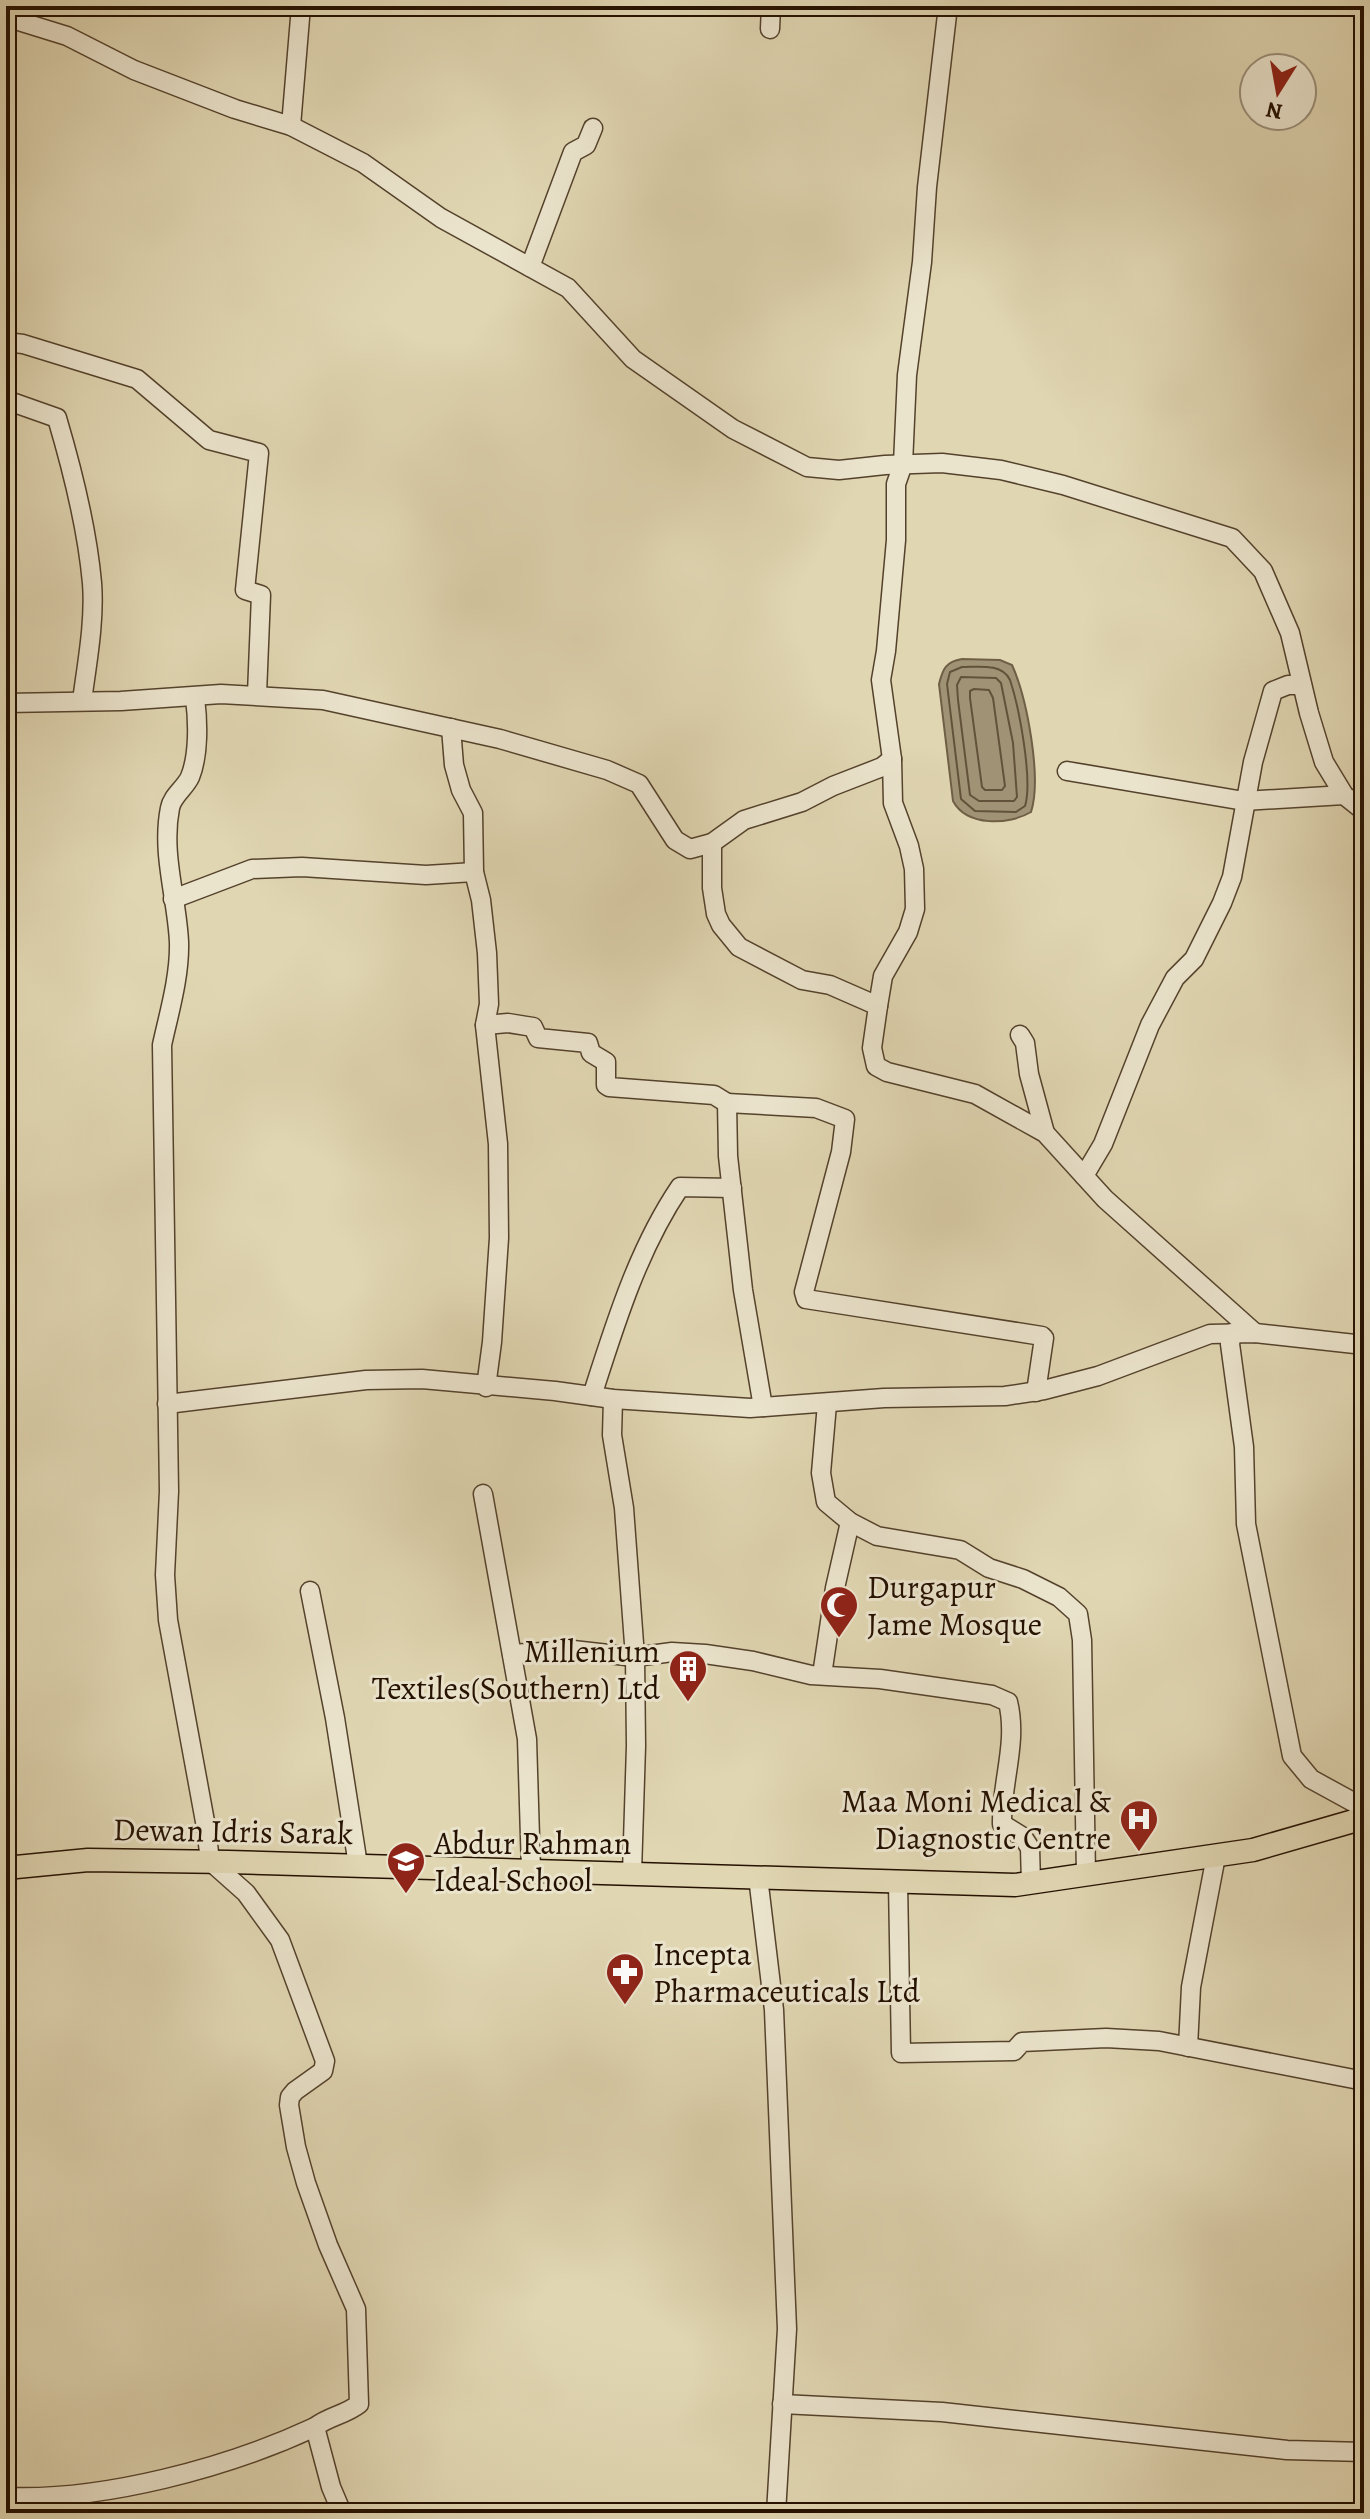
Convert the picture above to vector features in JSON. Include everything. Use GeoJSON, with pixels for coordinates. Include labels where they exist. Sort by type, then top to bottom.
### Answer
{"type":"FeatureCollection","features":[{"type":"Feature","properties":{"kind":"main road","name":"Dewan Idris Sarak"},"geometry":{"type":"LineString","coordinates":[[6,1868],[88,1860],[210,1861],[1015,1885],[1253,1850],[1364,1818]]}},
{"type":"Feature","properties":{"kind":"street"},"geometry":{"type":"LineString","coordinates":[[291,126],[301,6]]}},
{"type":"Feature","properties":{"kind":"street"},"geometry":{"type":"LineString","coordinates":[[770,29],[771,6]]}},
{"type":"Feature","properties":{"kind":"street"},"geometry":{"type":"LineString","coordinates":[[948,6],[927,187],[922,262],[907,375],[903,464],[896,484],[896,540],[881,680],[892,759],[893,803],[914,869],[915,909],[908,932],[883,976],[872,1048],[876,1066],[887,1072],[975,1094],[1045,1133],[1105,1199],[1255,1333]]}},
{"type":"Feature","properties":{"kind":"street"},"geometry":{"type":"LineString","coordinates":[[6,12],[12,19],[67,36],[134,70],[235,109],[291,126],[363,163],[441,218],[568,288],[633,359],[733,429],[807,467],[839,470],[942,463],[1001,470],[1063,485],[1232,538],[1263,571],[1290,633],[1324,762],[1344,795],[1364,811]]}},
{"type":"Feature","properties":{"kind":"street"},"geometry":{"type":"LineString","coordinates":[[530,267],[573,152],[586,145],[593,128]]}},
{"type":"Feature","properties":{"kind":"street"},"geometry":{"type":"LineString","coordinates":[[6,342],[23,344],[137,379],[209,440],[238,445],[259,453],[245,590],[261,595],[257,694]]}},
{"type":"Feature","properties":{"kind":"street"},"geometry":{"type":"LineString","coordinates":[[6,400],[57,418],[76,485],[92,584],[89,651],[82,701]]}},
{"type":"Feature","properties":{"kind":"street"},"geometry":{"type":"LineString","coordinates":[[1084,1176],[1103,1144],[1150,1025],[1175,978],[1194,959],[1222,903],[1232,877],[1244,801],[1273,691],[1288,685],[1302,685]]}},
{"type":"Feature","properties":{"kind":"street"},"geometry":{"type":"LineString","coordinates":[[6,703],[195,698],[221,694],[323,700],[500,739],[607,770],[639,784],[675,840],[690,849],[712,843],[744,820],[802,802],[882,767],[892,759]]}},
{"type":"Feature","properties":{"kind":"street"},"geometry":{"type":"LineString","coordinates":[[6,2497],[75,2495],[132,2486],[235,2459],[278,2444],[315,2427],[329,2416],[348,2412],[359,2404],[356,2309],[328,2245],[306,2183],[289,2105],[295,2091],[323,2071],[325,2061],[280,1940],[246,1893],[210,1861],[168,1620],[165,1575],[169,1491],[162,1045],[172,1003],[179,944],[169,869],[170,804],[189,778],[194,756],[195,698]]}},
{"type":"Feature","properties":{"kind":"street"},"geometry":{"type":"LineString","coordinates":[[451,728],[454,765],[461,790],[473,813],[474,872],[481,900],[487,953],[489,1004],[485,1025],[500,1185],[492,1342],[486,1387]]}},
{"type":"Feature","properties":{"kind":"street"},"geometry":{"type":"LineString","coordinates":[[1067,771],[1244,801],[1344,795]]}},
{"type":"Feature","properties":{"kind":"street"},"geometry":{"type":"LineString","coordinates":[[712,843],[712,888],[716,914],[739,947],[802,980],[830,985],[878,1006]]}},
{"type":"Feature","properties":{"kind":"street"},"geometry":{"type":"LineString","coordinates":[[173,899],[252,869],[302,867],[426,875],[474,872]]}},
{"type":"Feature","properties":{"kind":"street"},"geometry":{"type":"LineString","coordinates":[[485,1025],[523,1024],[533,1027],[538,1038],[588,1043],[591,1053],[606,1062],[606,1085],[609,1087],[714,1095],[727,1103],[816,1108],[845,1119],[841,1152],[804,1292],[806,1299],[1042,1336],[1036,1392]]}},
{"type":"Feature","properties":{"kind":"street"},"geometry":{"type":"LineString","coordinates":[[1020,1035],[1025,1043],[1029,1074],[1045,1133]]}},
{"type":"Feature","properties":{"kind":"street"},"geometry":{"type":"LineString","coordinates":[[727,1103],[728,1156],[743,1290],[763,1407]]}},
{"type":"Feature","properties":{"kind":"street"},"geometry":{"type":"LineString","coordinates":[[592,1396],[643,1250],[663,1210],[680,1187],[732,1188]]}},
{"type":"Feature","properties":{"kind":"street"},"geometry":{"type":"LineString","coordinates":[[1232,1333],[1230,1344],[1244,1447],[1246,1524],[1292,1756],[1311,1779],[1364,1808]]}},
{"type":"Feature","properties":{"kind":"street"},"geometry":{"type":"LineString","coordinates":[[167,1404],[366,1380],[422,1379],[691,1406],[763,1407],[884,1398],[1005,1396],[1036,1392],[1098,1376],[1210,1334],[1255,1333],[1364,1345]]}},
{"type":"Feature","properties":{"kind":"street"},"geometry":{"type":"LineString","coordinates":[[613,1399],[612,1435],[624,1508],[635,1657],[636,1760],[632,1873]]}},
{"type":"Feature","properties":{"kind":"street"},"geometry":{"type":"LineString","coordinates":[[827,1404],[821,1473],[826,1502],[850,1522],[877,1536],[960,1550],[989,1568],[1023,1579],[1059,1597],[1078,1614],[1082,1640],[1086,1875]]}},
{"type":"Feature","properties":{"kind":"street"},"geometry":{"type":"LineString","coordinates":[[483,1494],[527,1739],[531,1870]]}},
{"type":"Feature","properties":{"kind":"street"},"geometry":{"type":"LineString","coordinates":[[822,1675],[835,1588],[850,1522]]}},
{"type":"Feature","properties":{"kind":"street"},"geometry":{"type":"LineString","coordinates":[[310,1591],[335,1718],[358,1865]]}},
{"type":"Feature","properties":{"kind":"street"},"geometry":{"type":"LineString","coordinates":[[512,1654],[573,1650],[635,1657],[672,1652],[705,1654],[753,1661],[780,1669],[992,1695],[1008,1702],[1011,1748],[1005,1778],[1002,1824],[1023,1837],[1030,1848],[1031,1883]]}},
{"type":"Feature","properties":{"kind":"street"},"geometry":{"type":"LineString","coordinates":[[1188,2047],[1191,1987],[1216,1856]]}},
{"type":"Feature","properties":{"kind":"street"},"geometry":{"type":"LineString","coordinates":[[758,1877],[774,2010],[787,2329],[776,2513]]}},
{"type":"Feature","properties":{"kind":"street"},"geometry":{"type":"LineString","coordinates":[[898,1882],[901,2053],[1014,2051],[1022,2042],[1106,2038],[1159,2041],[1364,2081]]}},
{"type":"Feature","properties":{"kind":"street"},"geometry":{"type":"LineString","coordinates":[[782,2404],[942,2412],[1212,2443],[1287,2450],[1364,2452]]}},
{"type":"Feature","properties":{"kind":"street"},"geometry":{"type":"LineString","coordinates":[[315,2427],[331,2487],[342,2513]]}},
{"type":"Feature","properties":{"kind":"water"},"geometry":{"type":"Polygon","coordinates":[[[962,659],[1000,660],[1012,665],[1018,679],[1028,717],[1035,779],[1031,812],[1022,816],[1000,821],[978,819],[968,816],[953,801],[939,684],[946,667],[962,659]]]}},
{"type":"Feature","properties":{"kind":"place","name":"Durgapur Jame Mosque"},"geometry":{"type":"Point","coordinates":[839,1639]}},
{"type":"Feature","properties":{"kind":"place","name":"Millenium Textiles(Southern) Ltd"},"geometry":{"type":"Point","coordinates":[688,1703]}},
{"type":"Feature","properties":{"kind":"place","name":"Maa Moni Medical & Diagnostic Centre"},"geometry":{"type":"Point","coordinates":[1139,1853]}},
{"type":"Feature","properties":{"kind":"place","name":"Abdur Rahman Ideal School"},"geometry":{"type":"Point","coordinates":[406,1895]}},
{"type":"Feature","properties":{"kind":"place","name":"Incepta Pharmaceuticals Ltd"},"geometry":{"type":"Point","coordinates":[625,2006]}}]}
